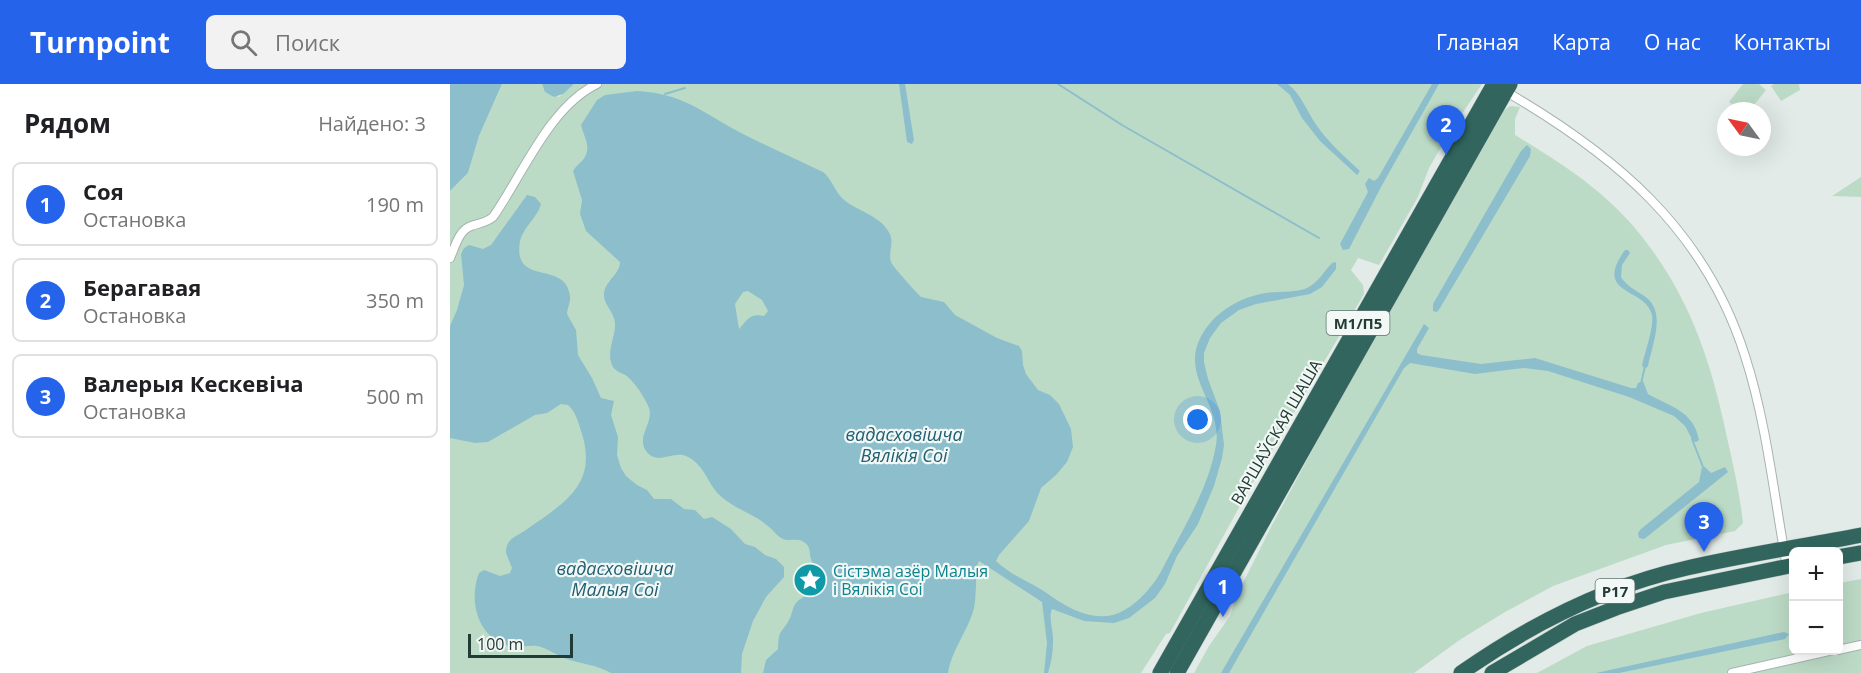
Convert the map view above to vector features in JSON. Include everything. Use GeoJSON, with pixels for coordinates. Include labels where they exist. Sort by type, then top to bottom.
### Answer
{"type":"FeatureCollection","features":[{"type":"Feature","properties":{"kind":"highway","name":"ВАРШАЎСКАЯ ШАША"},"geometry":{"type":"LineString","coordinates":[[1160,673],[1501,86]]}},
{"type":"Feature","properties":{"kind":"highway","name":"ВАРШАЎСКАЯ ШАША"},"geometry":{"type":"LineString","coordinates":[[1178,673],[1501,86]]}},
{"type":"Feature","properties":{"kind":"highway","name":"Р17"},"geometry":{"type":"LineString","coordinates":[[1461,673],[1482,658],[1553,617],[1634,583],[1686,568],[1861,535]]}},
{"type":"Feature","properties":{"kind":"highway"},"geometry":{"type":"LineString","coordinates":[[1843,556],[1861,553]]}},
{"type":"Feature","properties":{"kind":"highway","name":"Р17"},"geometry":{"type":"LineString","coordinates":[[1492,673],[1575,624],[1616,608],[1664,592],[1789,566]]}},
{"type":"Feature","properties":{"kind":"street"},"geometry":{"type":"LineString","coordinates":[[450,258],[459,237],[466,228],[486,222],[493,217],[528,158],[559,117],[584,92],[597,84]]}},
{"type":"Feature","properties":{"kind":"street"},"geometry":{"type":"LineString","coordinates":[[1501,86],[1610,160],[1640,186],[1674,224],[1703,266],[1726,308],[1745,356],[1764,437],[1784,550],[1789,563]]}},
{"type":"Feature","properties":{"kind":"street"},"geometry":{"type":"LineString","coordinates":[[1843,649],[1861,645]]}},
{"type":"Feature","properties":{"kind":"street"},"geometry":{"type":"LineString","coordinates":[[1732,673],[1815,655]]}},
{"type":"Feature","properties":{"kind":"green space"},"geometry":{"type":"Polygon","coordinates":[[[502,84],[542,84],[559,97],[574,84],[1482,84],[1429,168],[1418,197],[1379,265],[1358,258],[1351,270],[1363,285],[1364,294],[1252,484],[1170,633],[1166,634],[1141,673],[450,673],[450,191],[468,173],[479,136],[502,84]]]}},
{"type":"Feature","properties":{"kind":"green space"},"geometry":{"type":"Polygon","coordinates":[[[1743,84],[1759,84],[1766,90],[1756,102],[1729,102],[1743,84]]]}},
{"type":"Feature","properties":{"kind":"green space"},"geometry":{"type":"Polygon","coordinates":[[[1799,84],[1800,90],[1781,101],[1771,86],[1799,84]]]}},
{"type":"Feature","properties":{"kind":"green space"},"geometry":{"type":"Polygon","coordinates":[[[1510,106],[1520,107],[1515,119],[1515,135],[1563,165],[1608,200],[1634,227],[1670,276],[1695,328],[1714,383],[1735,472],[1743,523],[1735,531],[1666,545],[1553,586],[1461,639],[1414,673],[1194,673],[1230,616],[1237,595],[1271,527],[1365,352],[1502,112],[1510,106]]]}},
{"type":"Feature","properties":{"kind":"green space"},"geometry":{"type":"Polygon","coordinates":[[[1861,177],[1861,197],[1832,196],[1861,177]]]}},
{"type":"Feature","properties":{"kind":"green space"},"geometry":{"type":"Polygon","coordinates":[[[1861,579],[1861,673],[1537,673],[1587,646],[1701,613],[1789,593],[1789,655],[1843,655],[1843,582],[1861,579]]]}},
{"type":"Feature","properties":{"kind":"water"},"geometry":{"type":"Polygon","coordinates":[[[450,84],[502,84],[479,136],[468,173],[450,191],[450,84]]]}},
{"type":"Feature","properties":{"kind":"water"},"geometry":{"type":"Polygon","coordinates":[[[542,84],[574,84],[563,94],[554,97],[545,92],[542,84]]]}},
{"type":"Feature","properties":{"kind":"water"},"geometry":{"type":"Polygon","coordinates":[[[899,84],[905,84],[914,140],[912,144],[907,142],[899,84]]]}},
{"type":"Feature","properties":{"kind":"water"},"geometry":{"type":"Polygon","coordinates":[[[1277,84],[1288,84],[1293,88],[1313,121],[1337,150],[1360,171],[1357,175],[1320,141],[1302,118],[1290,95],[1277,84]]]}},
{"type":"Feature","properties":{"kind":"water"},"geometry":{"type":"Polygon","coordinates":[[[1432,84],[1439,84],[1349,249],[1343,250],[1340,244],[1368,192],[1365,184],[1369,178],[1374,181],[1378,178],[1432,84]]]}},
{"type":"Feature","properties":{"kind":"water","name":"вадасховішча Вялікія Соі"},"geometry":{"type":"Polygon","coordinates":[[[637,91],[681,100],[743,134],[823,172],[842,198],[886,227],[891,238],[891,262],[921,297],[944,302],[955,315],[997,338],[1019,346],[1026,374],[1038,390],[1050,395],[1059,404],[1071,429],[1073,447],[1067,462],[1041,488],[1029,521],[996,561],[1066,606],[1093,616],[1119,613],[1130,607],[1144,594],[1161,572],[1203,489],[1213,460],[1216,430],[1195,362],[1196,348],[1208,325],[1230,306],[1247,298],[1266,293],[1302,290],[1314,283],[1332,263],[1336,262],[1336,269],[1322,287],[1310,294],[1256,304],[1239,310],[1221,323],[1210,338],[1204,353],[1204,362],[1220,411],[1224,445],[1214,486],[1198,524],[1177,556],[1165,584],[1155,598],[1129,618],[1114,623],[1084,621],[1052,609],[1052,654],[1048,673],[1044,673],[1047,643],[1042,602],[979,561],[974,608],[948,673],[763,673],[766,660],[778,649],[780,635],[795,605],[800,599],[817,590],[820,575],[810,557],[807,545],[800,540],[781,538],[764,523],[728,502],[718,493],[694,461],[683,455],[656,458],[646,451],[643,445],[650,414],[649,408],[634,383],[613,367],[610,356],[615,323],[605,301],[604,293],[607,284],[618,270],[620,262],[586,231],[580,214],[582,200],[573,171],[587,152],[587,143],[581,125],[597,100],[605,95],[637,91]],[[748,291],[743,292],[735,304],[739,329],[749,318],[764,316],[768,311],[762,300],[748,291]]]}},
{"type":"Feature","properties":{"kind":"water"},"geometry":{"type":"Polygon","coordinates":[[[1527,145],[1531,149],[1530,156],[1440,308],[1437,312],[1433,311],[1433,304],[1521,151],[1527,145]]]}},
{"type":"Feature","properties":{"kind":"water","name":"вадасховішча Малыя Соі"},"geometry":{"type":"Polygon","coordinates":[[[527,195],[535,197],[541,204],[522,236],[520,255],[524,264],[531,269],[559,278],[566,285],[570,296],[567,314],[576,330],[578,355],[601,398],[614,401],[611,415],[618,437],[617,455],[626,476],[647,490],[654,499],[671,499],[684,509],[695,510],[704,519],[712,517],[731,529],[745,544],[776,559],[784,567],[784,577],[766,597],[753,621],[742,654],[741,673],[611,673],[595,666],[563,658],[541,647],[512,647],[498,642],[483,627],[478,617],[475,595],[479,573],[484,570],[500,576],[510,573],[512,568],[506,548],[510,541],[564,502],[574,492],[585,467],[586,452],[582,434],[575,415],[568,405],[561,404],[547,413],[535,415],[488,442],[475,443],[450,438],[450,326],[464,285],[461,254],[469,245],[483,249],[491,245],[527,195]]]}},
{"type":"Feature","properties":{"kind":"water"},"geometry":{"type":"Polygon","coordinates":[[[1625,250],[1630,253],[1622,265],[1621,277],[1629,286],[1647,298],[1656,312],[1656,330],[1648,366],[1645,369],[1642,365],[1651,333],[1652,315],[1648,306],[1617,283],[1614,276],[1616,265],[1625,250]]]}},
{"type":"Feature","properties":{"kind":"water"},"geometry":{"type":"Polygon","coordinates":[[[1424,324],[1429,328],[1417,349],[1417,353],[1421,355],[1481,364],[1535,358],[1631,388],[1636,388],[1638,383],[1643,381],[1648,394],[1680,411],[1692,422],[1699,440],[1693,441],[1685,426],[1674,416],[1629,397],[1548,371],[1523,368],[1475,374],[1410,363],[1404,368],[1229,673],[1221,673],[1424,324]]]}},
{"type":"Feature","properties":{"kind":"water"},"geometry":{"type":"Polygon","coordinates":[[[1702,467],[1711,473],[1725,467],[1728,472],[1644,539],[1639,538],[1638,533],[1641,529],[1699,482],[1702,467]]]}},
{"type":"Feature","properties":{"kind":"water"},"geometry":{"type":"Polygon","coordinates":[[[1784,632],[1789,634],[1785,639],[1619,673],[1596,673],[1784,632]]]}},
{"type":"Feature","properties":{"kind":"waterway"},"geometry":{"type":"LineString","coordinates":[[1058,84],[1122,125],[1319,238]]}},
{"type":"Feature","properties":{"kind":"waterway"},"geometry":{"type":"LineString","coordinates":[[665,94],[685,88]]}},
{"type":"Feature","properties":{"kind":"waterway"},"geometry":{"type":"LineString","coordinates":[[1641,384],[1645,366]]}},
{"type":"Feature","properties":{"kind":"waterway"},"geometry":{"type":"LineString","coordinates":[[1692,439],[1703,467]]}},
{"type":"Feature","properties":{"kind":"place","name":"Берагавая"},"geometry":{"type":"Point","coordinates":[1446,155]}},
{"type":"Feature","properties":{"kind":"place","name":"Валерыя Кескевіча"},"geometry":{"type":"Point","coordinates":[1704,552]}},
{"type":"Feature","properties":{"kind":"place","name":"Сістэма азёр Малыя і Вялікія Соі"},"geometry":{"type":"Point","coordinates":[810,580]}},
{"type":"Feature","properties":{"kind":"place","name":"Соя"},"geometry":{"type":"Point","coordinates":[1223,617]}}]}
